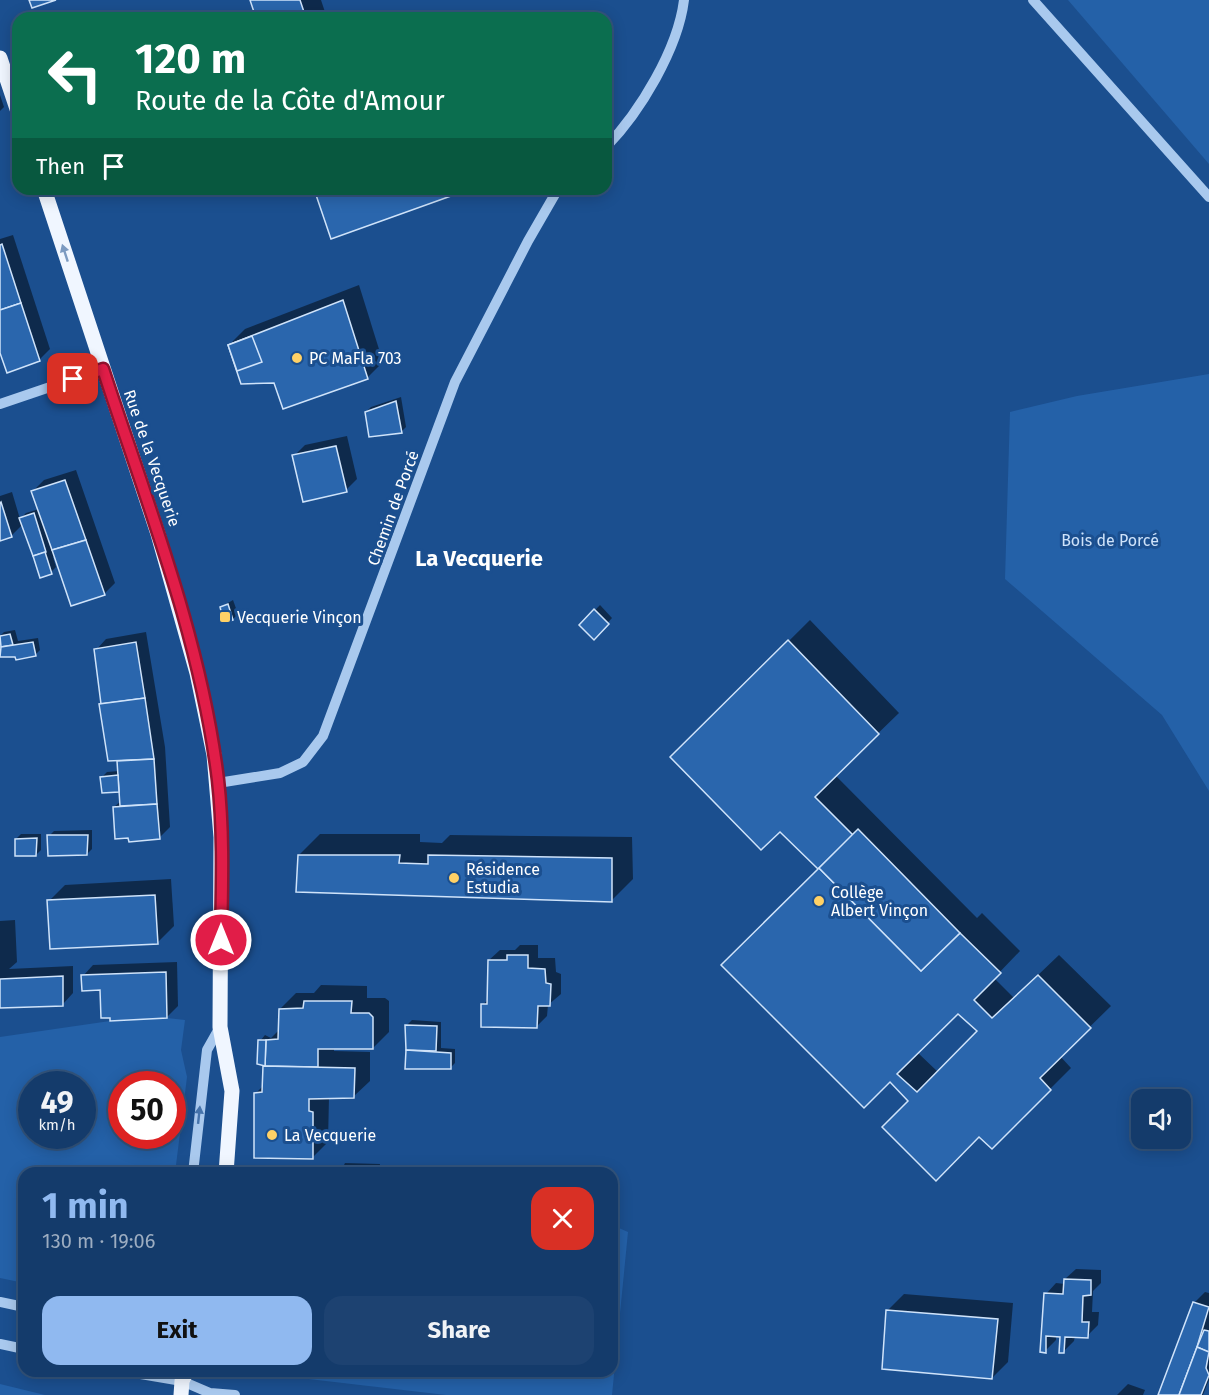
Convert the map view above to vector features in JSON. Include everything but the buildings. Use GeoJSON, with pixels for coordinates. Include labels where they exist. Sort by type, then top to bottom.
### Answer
{"type":"FeatureCollection","features":[{"type":"Feature","properties":{"kind":"main road"},"geometry":{"type":"LineString","coordinates":[[0,58],[12,94]]}},
{"type":"Feature","properties":{"kind":"main road","name":"Rue de la Vecquerie"},"geometry":{"type":"LineString","coordinates":[[46,195],[158,534],[197,673],[218,783],[221,864],[220,1027],[232,1091],[226,1167]]}},
{"type":"Feature","properties":{"kind":"street"},"geometry":{"type":"LineString","coordinates":[[612,141],[626,126],[648,90],[681,24],[684,0]]}},
{"type":"Feature","properties":{"kind":"street"},"geometry":{"type":"LineString","coordinates":[[1033,0],[1209,197]]}},
{"type":"Feature","properties":{"kind":"street","name":"Chemin de Porcé"},"geometry":{"type":"LineString","coordinates":[[218,783],[280,773],[303,762],[323,736],[455,382],[555,195]]}},
{"type":"Feature","properties":{"kind":"street"},"geometry":{"type":"LineString","coordinates":[[0,404],[103,369]]}},
{"type":"Feature","properties":{"kind":"street"},"geometry":{"type":"LineString","coordinates":[[194,1167],[207,1050],[220,1027]]}},
{"type":"Feature","properties":{"kind":"street"},"geometry":{"type":"LineString","coordinates":[[0,1302],[18,1306]]}},
{"type":"Feature","properties":{"kind":"street"},"geometry":{"type":"LineString","coordinates":[[0,1344],[18,1348]]}},
{"type":"Feature","properties":{"kind":"street"},"geometry":{"type":"LineString","coordinates":[[181,1378],[210,1393],[235,1395]]}},
{"type":"Feature","properties":{"kind":"green space"},"geometry":{"type":"Polygon","coordinates":[[[1068,0],[1209,0],[1209,164],[1068,0]]]}},
{"type":"Feature","properties":{"kind":"green space","name":"Bois de Porcé"},"geometry":{"type":"Polygon","coordinates":[[[1209,374],[1209,791],[1162,715],[1005,579],[1010,412],[1077,396],[1209,374]]]}},
{"type":"Feature","properties":{"kind":"green space"},"geometry":{"type":"Polygon","coordinates":[[[167,1018],[185,1020],[181,1050],[186,1071],[108,1071],[108,1149],[178,1149],[176,1167],[18,1167],[18,1282],[0,1278],[0,1037],[110,1021],[167,1018]]]}},
{"type":"Feature","properties":{"kind":"green space"},"geometry":{"type":"Polygon","coordinates":[[[618,1228],[628,1232],[618,1334],[618,1228]]]}},
{"type":"Feature","properties":{"kind":"green space"},"geometry":{"type":"Polygon","coordinates":[[[614,1377],[612,1395],[446,1395],[300,1378],[614,1377]]]}},
{"type":"Feature","properties":{"kind":"green space"},"geometry":{"type":"Polygon","coordinates":[[[0,1384],[45,1395],[0,1395],[0,1384]]]}},
{"type":"Feature","properties":{"kind":"place","name":"PC MaFla 703"},"geometry":{"type":"Point","coordinates":[297,358]}},
{"type":"Feature","properties":{"kind":"place","name":"Vecquerie Vinçon"},"geometry":{"type":"Point","coordinates":[225,617]}},
{"type":"Feature","properties":{"kind":"place","name":"Résidence Estudia"},"geometry":{"type":"Point","coordinates":[454,878]}},
{"type":"Feature","properties":{"kind":"place","name":"Collège Albert Vinçon"},"geometry":{"type":"Point","coordinates":[819,901]}},
{"type":"Feature","properties":{"kind":"place","name":"La Vecquerie"},"geometry":{"type":"Point","coordinates":[272,1135]}},
{"type":"Feature","properties":{"kind":"district","name":"La Vecquerie"},"geometry":{"type":"Point","coordinates":[479,558]}},
{"type":"Feature","properties":{"kind":"route"},"geometry":{"type":"LineString","coordinates":[[73,379],[103,369],[158,534],[197,673],[218,783],[221,837],[221,940]]}}]}
